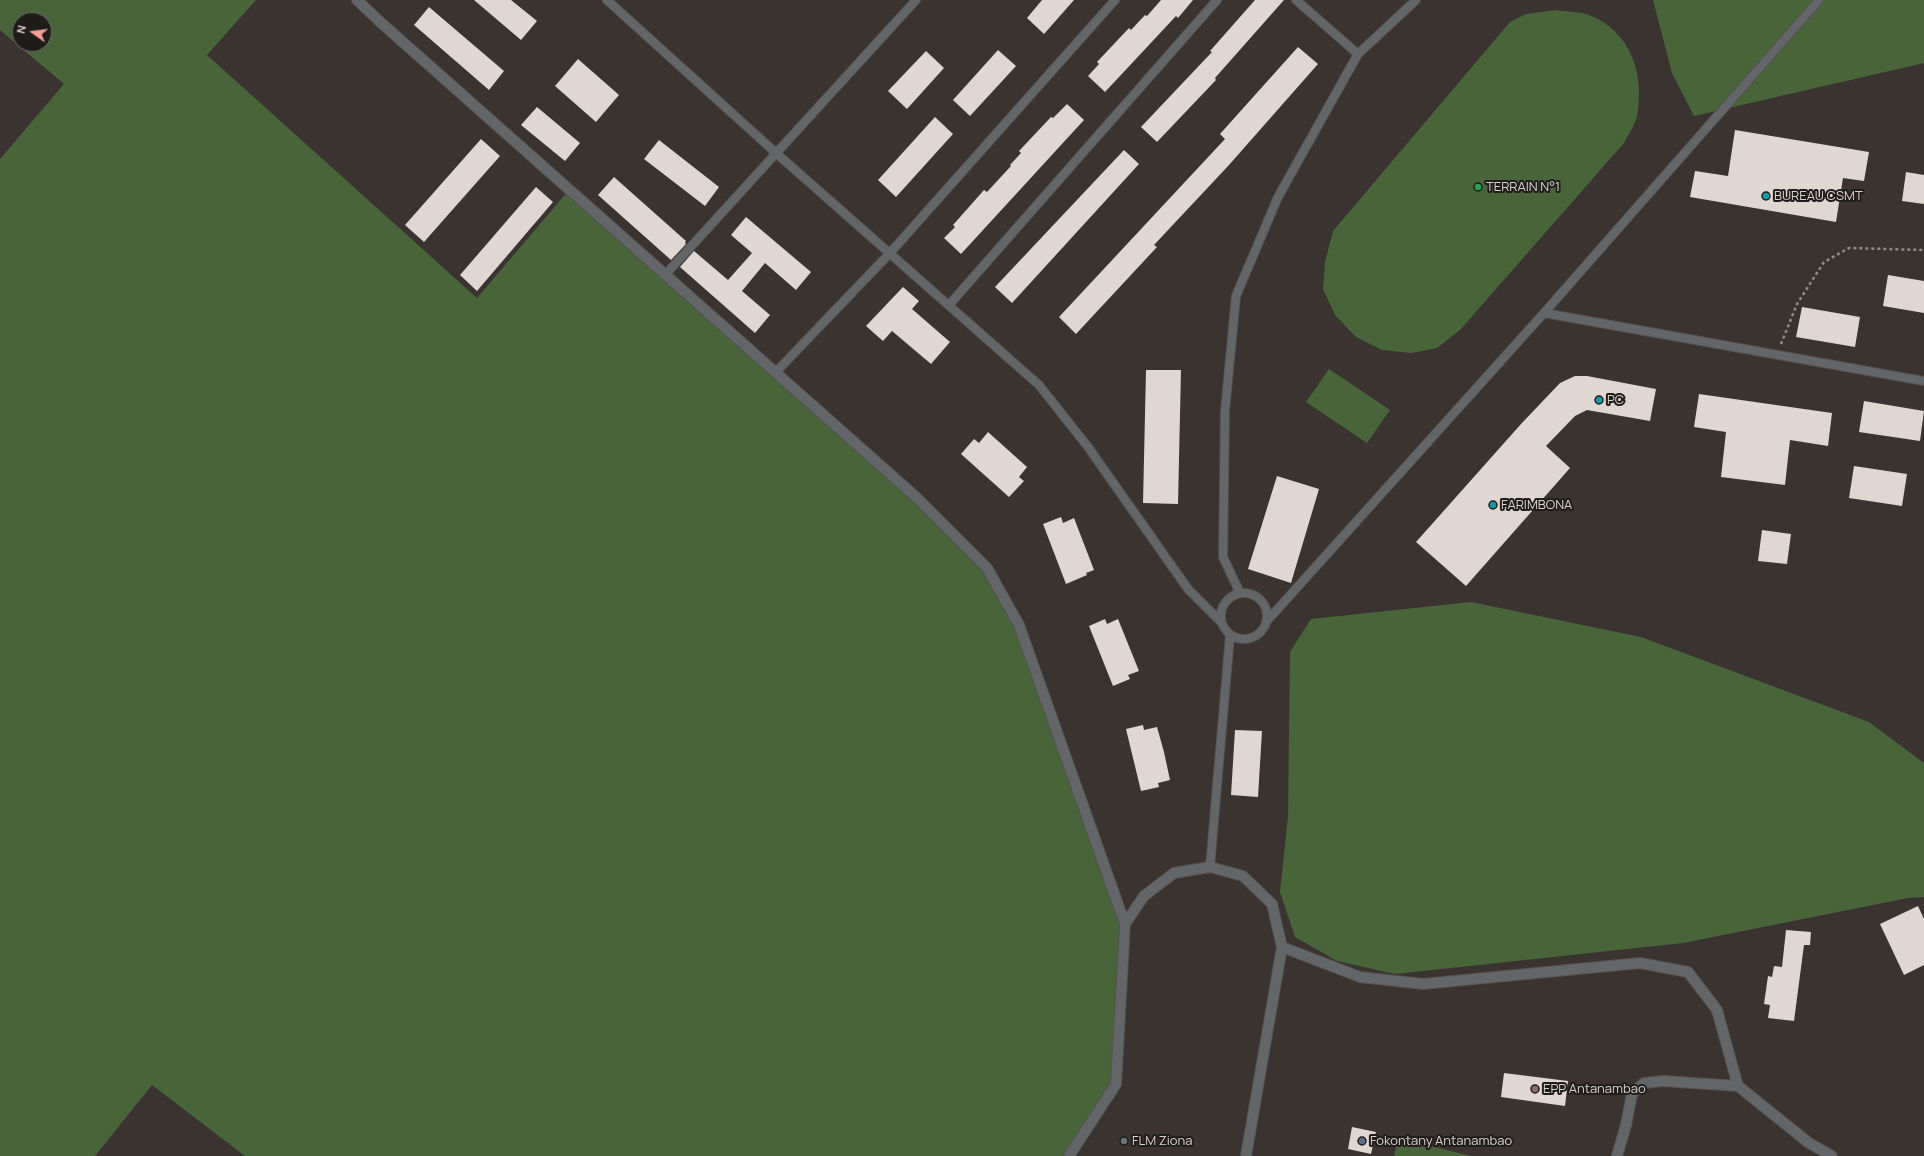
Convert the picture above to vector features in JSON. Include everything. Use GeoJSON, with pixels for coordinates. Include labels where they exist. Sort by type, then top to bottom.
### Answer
{"type":"FeatureCollection","features":[{"type":"Feature","properties":{"kind":"street"},"geometry":{"type":"LineString","coordinates":[[357,0],[916,497],[987,568],[1019,625],[1125,924],[1116,1084],[1069,1156]]}},
{"type":"Feature","properties":{"kind":"street"},"geometry":{"type":"LineString","coordinates":[[1125,924],[1144,896],[1174,873],[1210,867],[1243,876],[1272,904],[1282,947],[1246,1156]]}},
{"type":"Feature","properties":{"kind":"street"},"geometry":{"type":"LineString","coordinates":[[1282,947],[1360,977],[1423,984],[1640,963],[1688,972],[1717,1010],[1738,1086]]}},
{"type":"Feature","properties":{"kind":"street"},"geometry":{"type":"LineString","coordinates":[[1617,1156],[1626,1125],[1632,1094],[1644,1083],[1663,1081],[1738,1086],[1809,1143],[1832,1156]]}},
{"type":"Feature","properties":{"kind":"lane"},"geometry":{"type":"LineString","coordinates":[[607,0],[776,153],[1039,384],[1088,447],[1188,589],[1222,623],[1230,635],[1210,867]]}},
{"type":"Feature","properties":{"kind":"lane"},"geometry":{"type":"LineString","coordinates":[[665,275],[916,0]]}},
{"type":"Feature","properties":{"kind":"lane"},"geometry":{"type":"LineString","coordinates":[[775,373],[890,253],[1115,0]]}},
{"type":"Feature","properties":{"kind":"lane"},"geometry":{"type":"LineString","coordinates":[[948,305],[1217,0]]}},
{"type":"Feature","properties":{"kind":"lane"},"geometry":{"type":"LineString","coordinates":[[1296,0],[1358,54]]}},
{"type":"Feature","properties":{"kind":"lane"},"geometry":{"type":"LineString","coordinates":[[1240,593],[1223,558],[1226,411],[1236,296],[1278,197],[1358,54],[1416,0]]}},
{"type":"Feature","properties":{"kind":"lane"},"geometry":{"type":"LineString","coordinates":[[1230,635],[1244,639],[1258,634],[1266,622],[1544,313],[1819,0]]}},
{"type":"Feature","properties":{"kind":"lane"},"geometry":{"type":"LineString","coordinates":[[1544,313],[1924,381]]}},
{"type":"Feature","properties":{"kind":"lane"},"geometry":{"type":"LineString","coordinates":[[1222,623],[1221,615],[1226,601],[1232,596],[1240,593],[1248,593],[1261,601],[1265,608],[1266,622]]}},
{"type":"Feature","properties":{"kind":"path"},"geometry":{"type":"LineString","coordinates":[[1777,354],[1797,304],[1824,262],[1849,248],[1924,250]]}},
{"type":"Feature","properties":{"kind":"green space"},"geometry":{"type":"Polygon","coordinates":[[[0,0],[256,0],[207,55],[477,298],[569,190],[916,497],[987,568],[1019,625],[1125,924],[1116,1084],[1069,1156],[245,1156],[152,1085],[95,1156],[0,1156],[0,159],[64,84],[26,52],[52,52],[52,12],[12,12],[12,40],[0,30],[0,0]]]}},
{"type":"Feature","properties":{"kind":"green space"},"geometry":{"type":"Polygon","coordinates":[[[1653,0],[1924,0],[1924,63],[1694,116],[1672,73],[1653,0]]]}},
{"type":"Feature","properties":{"kind":"green space","name":"TERRAIN N°1"},"geometry":{"type":"Polygon","coordinates":[[[1556,10],[1589,15],[1603,22],[1625,43],[1632,56],[1639,85],[1639,101],[1636,119],[1624,143],[1460,330],[1437,348],[1411,353],[1382,350],[1356,337],[1335,315],[1323,289],[1325,262],[1333,231],[1510,22],[1526,14],[1556,10]]]}},
{"type":"Feature","properties":{"kind":"green space"},"geometry":{"type":"Polygon","coordinates":[[[1329,369],[1390,410],[1367,443],[1306,402],[1329,369]]]}},
{"type":"Feature","properties":{"kind":"green space"},"geometry":{"type":"Polygon","coordinates":[[[1471,602],[1641,637],[1869,722],[1924,763],[1924,897],[1908,898],[1683,943],[1395,974],[1337,961],[1295,937],[1280,892],[1288,816],[1290,652],[1311,619],[1471,602]]]}},
{"type":"Feature","properties":{"kind":"green space"},"geometry":{"type":"Polygon","coordinates":[[[1398,1138],[1471,1156],[1394,1156],[1398,1138]]]}},
{"type":"Feature","properties":{"kind":"building"},"geometry":{"type":"Polygon","coordinates":[[[474,0],[511,0],[537,21],[521,40],[474,0]]]}},
{"type":"Feature","properties":{"kind":"building"},"geometry":{"type":"Polygon","coordinates":[[[1042,0],[1074,0],[1044,34],[1027,18],[1042,0]]]}},
{"type":"Feature","properties":{"kind":"building"},"geometry":{"type":"Polygon","coordinates":[[[1161,0],[1193,0],[1178,18],[1176,16],[1105,92],[1088,76],[1099,64],[1097,62],[1129,28],[1131,30],[1145,15],[1147,16],[1161,0]]]}},
{"type":"Feature","properties":{"kind":"building"},"geometry":{"type":"Polygon","coordinates":[[[1255,0],[1284,0],[1215,78],[1216,80],[1157,142],[1141,127],[1212,52],[1210,51],[1255,0]]]}},
{"type":"Feature","properties":{"kind":"building"},"geometry":{"type":"Polygon","coordinates":[[[429,7],[504,71],[489,90],[414,25],[429,7]]]}},
{"type":"Feature","properties":{"kind":"building"},"geometry":{"type":"Polygon","coordinates":[[[1298,47],[1318,64],[1229,165],[1154,245],[1157,247],[1076,334],[1059,317],[1225,139],[1220,134],[1298,47]]]}},
{"type":"Feature","properties":{"kind":"building"},"geometry":{"type":"Polygon","coordinates":[[[998,50],[1016,66],[970,116],[953,100],[998,50]]]}},
{"type":"Feature","properties":{"kind":"building"},"geometry":{"type":"Polygon","coordinates":[[[926,51],[944,68],[907,109],[888,91],[926,51]]]}},
{"type":"Feature","properties":{"kind":"building"},"geometry":{"type":"Polygon","coordinates":[[[578,59],[619,95],[596,122],[555,86],[578,59]]]}},
{"type":"Feature","properties":{"kind":"building"},"geometry":{"type":"Polygon","coordinates":[[[1067,104],[1084,120],[961,254],[944,238],[955,227],[953,225],[984,190],[987,192],[1011,166],[1010,165],[1021,153],[1019,151],[1051,117],[1053,118],[1067,104]]]}},
{"type":"Feature","properties":{"kind":"building"},"geometry":{"type":"Polygon","coordinates":[[[537,107],[580,143],[565,161],[521,125],[537,107]]]}},
{"type":"Feature","properties":{"kind":"building"},"geometry":{"type":"Polygon","coordinates":[[[935,117],[953,134],[896,197],[878,180],[935,117]]]}},
{"type":"Feature","properties":{"kind":"building"},"geometry":{"type":"Polygon","coordinates":[[[1735,130],[1869,152],[1864,181],[1843,178],[1836,222],[1690,197],[1695,171],[1728,176],[1735,130]]]}},
{"type":"Feature","properties":{"kind":"building"},"geometry":{"type":"Polygon","coordinates":[[[481,139],[500,156],[424,242],[405,225],[481,139]]]}},
{"type":"Feature","properties":{"kind":"building"},"geometry":{"type":"Polygon","coordinates":[[[659,140],[719,187],[705,206],[644,159],[659,140]]]}},
{"type":"Feature","properties":{"kind":"building"},"geometry":{"type":"Polygon","coordinates":[[[1124,150],[1139,164],[1012,303],[995,287],[1124,150]]]}},
{"type":"Feature","properties":{"kind":"building"},"geometry":{"type":"Polygon","coordinates":[[[1906,172],[1924,175],[1924,204],[1902,201],[1906,172]]]}},
{"type":"Feature","properties":{"kind":"building"},"geometry":{"type":"Polygon","coordinates":[[[614,177],[686,241],[686,244],[671,260],[598,195],[614,177]]]}},
{"type":"Feature","properties":{"kind":"building"},"geometry":{"type":"Polygon","coordinates":[[[536,187],[553,202],[477,291],[460,275],[536,187]]]}},
{"type":"Feature","properties":{"kind":"building"},"geometry":{"type":"Polygon","coordinates":[[[746,217],[811,272],[796,290],[765,263],[742,291],[770,315],[755,333],[680,267],[694,251],[728,280],[752,253],[731,235],[746,217]]]}},
{"type":"Feature","properties":{"kind":"building"},"geometry":{"type":"Polygon","coordinates":[[[1888,275],[1924,281],[1924,313],[1883,306],[1888,275]]]}},
{"type":"Feature","properties":{"kind":"building"},"geometry":{"type":"Polygon","coordinates":[[[903,287],[919,301],[912,309],[950,342],[931,364],[892,331],[883,341],[866,326],[903,287]]]}},
{"type":"Feature","properties":{"kind":"building"},"geometry":{"type":"Polygon","coordinates":[[[1802,307],[1860,317],[1855,347],[1796,337],[1802,307]]]}},
{"type":"Feature","properties":{"kind":"building"},"geometry":{"type":"Polygon","coordinates":[[[1146,370],[1181,370],[1178,504],[1143,503],[1146,370]]]}},
{"type":"Feature","properties":{"kind":"building","name":"FARIMBONA"},"geometry":{"type":"Polygon","coordinates":[[[1575,376],[1587,376],[1656,389],[1650,421],[1587,410],[1575,416],[1546,446],[1570,468],[1466,586],[1416,542],[1521,424],[1560,383],[1575,376]]]}},
{"type":"Feature","properties":{"kind":"building"},"geometry":{"type":"Polygon","coordinates":[[[1699,394],[1832,413],[1828,446],[1790,440],[1785,485],[1721,477],[1726,432],[1694,427],[1699,394]]]}},
{"type":"Feature","properties":{"kind":"building"},"geometry":{"type":"Polygon","coordinates":[[[1864,401],[1924,411],[1920,441],[1859,432],[1864,401]]]}},
{"type":"Feature","properties":{"kind":"building"},"geometry":{"type":"Polygon","coordinates":[[[988,432],[1027,467],[1019,477],[1024,481],[1009,497],[961,454],[974,439],[979,443],[988,432]]]}},
{"type":"Feature","properties":{"kind":"building"},"geometry":{"type":"Polygon","coordinates":[[[1854,466],[1907,474],[1902,506],[1849,498],[1854,466]]]}},
{"type":"Feature","properties":{"kind":"building"},"geometry":{"type":"Polygon","coordinates":[[[1277,476],[1319,489],[1291,583],[1248,569],[1277,476]]]}},
{"type":"Feature","properties":{"kind":"building"},"geometry":{"type":"Polygon","coordinates":[[[1061,517],[1063,523],[1074,518],[1094,570],[1086,573],[1087,575],[1066,584],[1043,524],[1061,517]]]}},
{"type":"Feature","properties":{"kind":"building"},"geometry":{"type":"Polygon","coordinates":[[[1762,530],[1791,534],[1787,564],[1758,561],[1762,530]]]}},
{"type":"Feature","properties":{"kind":"building"},"geometry":{"type":"Polygon","coordinates":[[[1105,619],[1107,624],[1118,619],[1139,671],[1128,675],[1130,679],[1113,686],[1089,626],[1105,619]]]}},
{"type":"Feature","properties":{"kind":"building"},"geometry":{"type":"Polygon","coordinates":[[[1143,725],[1144,730],[1157,727],[1170,780],[1158,783],[1159,787],[1141,791],[1126,729],[1143,725]]]}},
{"type":"Feature","properties":{"kind":"building"},"geometry":{"type":"Polygon","coordinates":[[[1235,730],[1262,731],[1258,797],[1231,795],[1235,730]]]}},
{"type":"Feature","properties":{"kind":"building"},"geometry":{"type":"Polygon","coordinates":[[[1918,906],[1924,919],[1924,965],[1904,975],[1880,924],[1918,906]]]}},
{"type":"Feature","properties":{"kind":"building"},"geometry":{"type":"Polygon","coordinates":[[[1786,930],[1811,932],[1810,945],[1804,945],[1794,1021],[1768,1018],[1770,1005],[1764,1004],[1768,976],[1772,977],[1774,966],[1782,967],[1786,930]]]}},
{"type":"Feature","properties":{"kind":"building","name":"EPP Antanambao"},"geometry":{"type":"Polygon","coordinates":[[[1504,1073],[1568,1081],[1565,1106],[1501,1097],[1504,1073]]]}},
{"type":"Feature","properties":{"kind":"building","name":"Fokontany Antanambao"},"geometry":{"type":"Polygon","coordinates":[[[1352,1127],[1376,1132],[1371,1154],[1348,1149],[1352,1127]]]}},
{"type":"Feature","properties":{"kind":"place","name":"TERRAIN N°1"},"geometry":{"type":"Point","coordinates":[1478,187]}},
{"type":"Feature","properties":{"kind":"place","name":"BUREAU CSMT"},"geometry":{"type":"Point","coordinates":[1766,196]}},
{"type":"Feature","properties":{"kind":"place","name":"PC"},"geometry":{"type":"Point","coordinates":[1599,400]}},
{"type":"Feature","properties":{"kind":"place","name":"FARIMBONA"},"geometry":{"type":"Point","coordinates":[1493,505]}},
{"type":"Feature","properties":{"kind":"place","name":"EPP Antanambao"},"geometry":{"type":"Point","coordinates":[1535,1089]}},
{"type":"Feature","properties":{"kind":"place","name":"FLM Ziona"},"geometry":{"type":"Point","coordinates":[1124,1141]}},
{"type":"Feature","properties":{"kind":"place","name":"Fokontany Antanambao"},"geometry":{"type":"Point","coordinates":[1362,1141]}}]}
